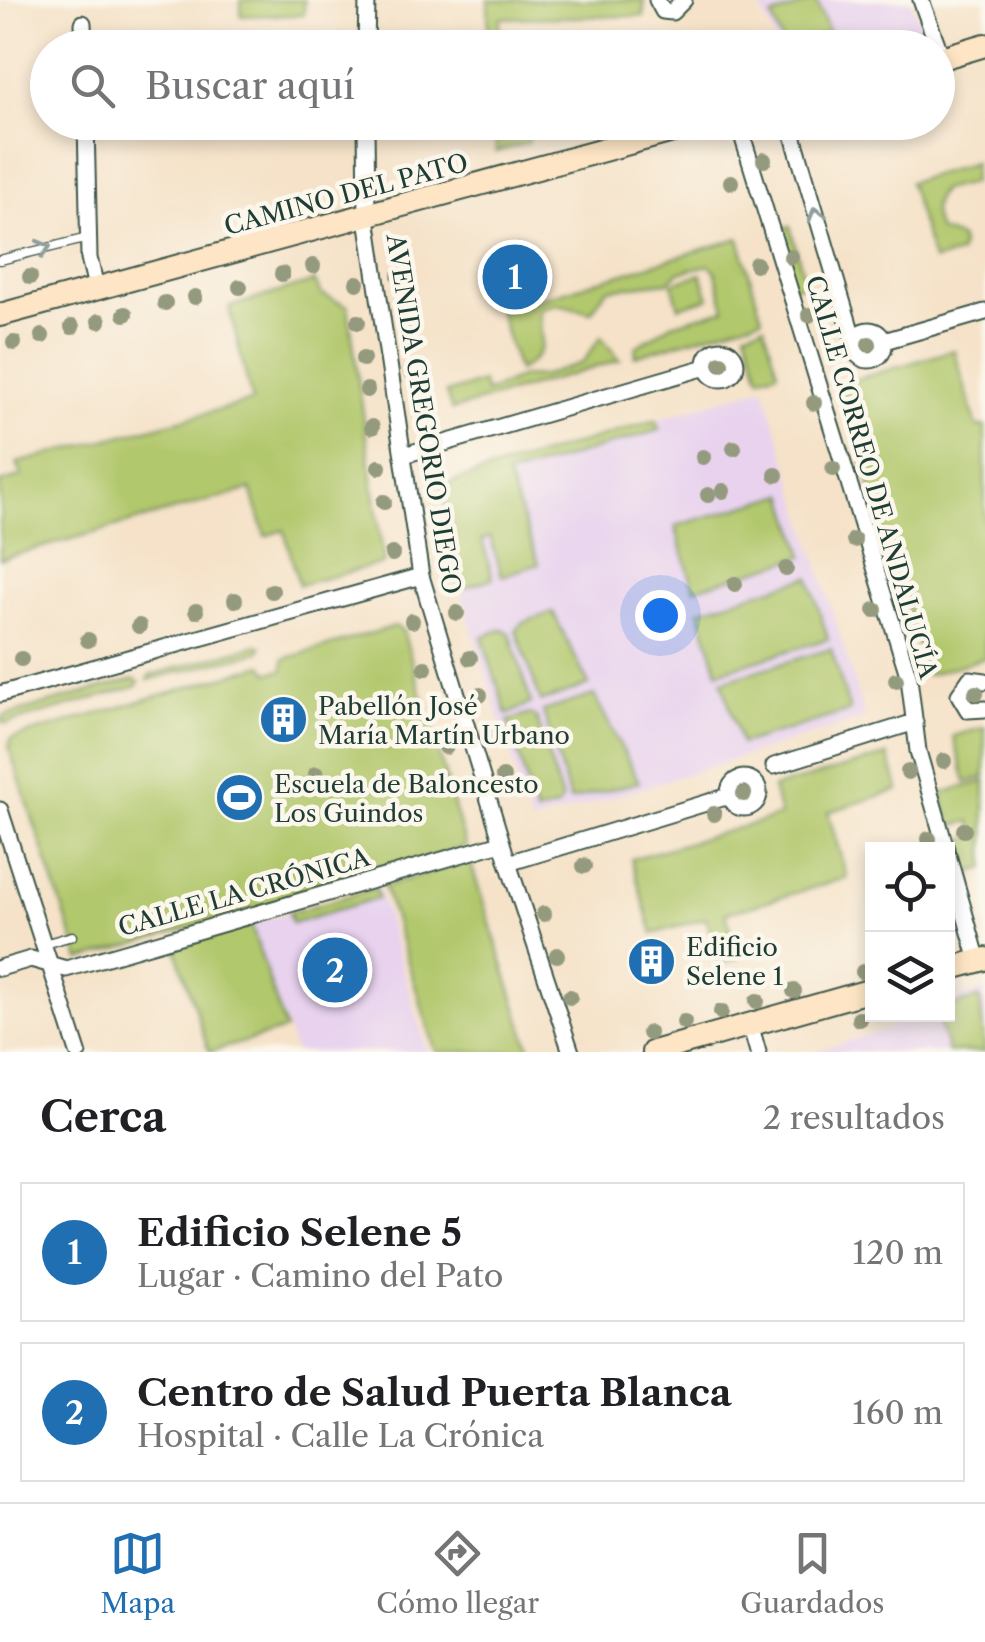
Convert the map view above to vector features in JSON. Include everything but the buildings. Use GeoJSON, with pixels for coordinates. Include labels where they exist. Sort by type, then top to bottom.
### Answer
{"type":"FeatureCollection","features":[{"type":"Feature","properties":{"kind":"street"},"geometry":{"type":"LineString","coordinates":[[366,0],[366,30]]}},
{"type":"Feature","properties":{"kind":"street"},"geometry":{"type":"LineString","coordinates":[[657,0],[663,11],[672,12],[684,0]]}},
{"type":"Feature","properties":{"kind":"street"},"geometry":{"type":"LineString","coordinates":[[921,0],[931,30]]}},
{"type":"Feature","properties":{"kind":"street"},"geometry":{"type":"LineString","coordinates":[[83,23],[83,30]]}},
{"type":"Feature","properties":{"kind":"street"},"geometry":{"type":"LineString","coordinates":[[955,54],[985,45]]}},
{"type":"Feature","properties":{"kind":"street"},"geometry":{"type":"LineString","coordinates":[[86,140],[88,238],[97,291]]}},
{"type":"Feature","properties":{"kind":"street","name":"AVENIDA GREGORIO DIEGO"},"geometry":{"type":"LineString","coordinates":[[366,140],[367,218],[422,576],[508,863],[572,1052]]}},
{"type":"Feature","properties":{"kind":"street","name":"CAMINO DEL PATO"},"geometry":{"type":"LineString","coordinates":[[0,315],[642,140]]}},
{"type":"Feature","properties":{"kind":"street","name":"CALLE CORREO DE ANDALUCÍA"},"geometry":{"type":"LineString","coordinates":[[744,140],[898,641],[918,751],[944,842]]}},
{"type":"Feature","properties":{"kind":"street","name":"CALLE CORREO DE ANDALUCÍA"},"geometry":{"type":"LineString","coordinates":[[793,140],[854,341]]}},
{"type":"Feature","properties":{"kind":"street"},"geometry":{"type":"LineString","coordinates":[[884,341],[985,312]]}},
{"type":"Feature","properties":{"kind":"street"},"geometry":{"type":"LineString","coordinates":[[872,330],[884,341],[882,354],[870,360],[858,356],[854,341],[860,332],[872,330]]}},
{"type":"Feature","properties":{"kind":"street"},"geometry":{"type":"LineString","coordinates":[[404,456],[706,368]]}},
{"type":"Feature","properties":{"kind":"street"},"geometry":{"type":"LineString","coordinates":[[0,694],[422,576]]}},
{"type":"Feature","properties":{"kind":"street"},"geometry":{"type":"LineString","coordinates":[[985,680],[970,679],[958,695],[968,710],[985,709]]}},
{"type":"Feature","properties":{"kind":"street"},"geometry":{"type":"LineString","coordinates":[[774,766],[915,722]]}},
{"type":"Feature","properties":{"kind":"street"},"geometry":{"type":"LineString","coordinates":[[508,863],[729,796]]}},
{"type":"Feature","properties":{"kind":"street"},"geometry":{"type":"LineString","coordinates":[[0,810],[78,1052]]}},
{"type":"Feature","properties":{"kind":"street","name":"CALLE LA CRÓNICA"},"geometry":{"type":"LineString","coordinates":[[0,968],[31,960],[66,969],[502,843]]}},
{"type":"Feature","properties":{"kind":"street","name":"CALLE CORREO DE ANDALUCÍA"},"geometry":{"type":"LineString","coordinates":[[955,877],[982,960]]}},
{"type":"Feature","properties":{"kind":"street"},"geometry":{"type":"LineString","coordinates":[[955,967],[982,960]]}},
{"type":"Feature","properties":{"kind":"street"},"geometry":{"type":"LineString","coordinates":[[653,1052],[865,992]]}},
{"type":"Feature","properties":{"kind":"street"},"geometry":{"type":"LineString","coordinates":[[750,1024],[758,1052]]}},
{"type":"Feature","properties":{"kind":"lane"},"geometry":{"type":"LineString","coordinates":[[0,260],[88,238]]}},
{"type":"Feature","properties":{"kind":"lane"},"geometry":{"type":"LineString","coordinates":[[44,944],[72,936]]}},
{"type":"Feature","properties":{"kind":"shaded area"},"geometry":{"type":"Polygon","coordinates":[[[757,0],[910,0],[921,28],[916,30],[771,30],[757,0]]]}},
{"type":"Feature","properties":{"kind":"shaded area"},"geometry":{"type":"Polygon","coordinates":[[[764,387],[865,718],[531,823],[460,589],[442,485],[764,387]]]}},
{"type":"Feature","properties":{"kind":"shaded area"},"geometry":{"type":"Polygon","coordinates":[[[378,887],[428,1052],[295,1052],[251,924],[378,887]]]}},
{"type":"Feature","properties":{"kind":"shaded area"},"geometry":{"type":"Polygon","coordinates":[[[985,990],[985,1052],[814,1052],[909,1022],[955,1022],[955,999],[985,990]]]}},
{"type":"Feature","properties":{"kind":"green space"},"geometry":{"type":"Polygon","coordinates":[[[241,0],[304,0],[304,15],[241,16],[241,0]]]}},
{"type":"Feature","properties":{"kind":"green space"},"geometry":{"type":"Polygon","coordinates":[[[488,0],[644,0],[644,16],[500,18],[500,30],[489,30],[488,0]]]}},
{"type":"Feature","properties":{"kind":"green space"},"geometry":{"type":"Polygon","coordinates":[[[816,0],[828,30],[777,30],[772,17],[816,0]]]}},
{"type":"Feature","properties":{"kind":"green space"},"geometry":{"type":"Polygon","coordinates":[[[496,140],[528,140],[528,143],[496,152],[496,140]]]}},
{"type":"Feature","properties":{"kind":"green space"},"geometry":{"type":"Polygon","coordinates":[[[974,163],[972,183],[941,190],[935,200],[933,215],[939,231],[959,238],[962,246],[959,254],[933,261],[909,182],[974,163]]]}},
{"type":"Feature","properties":{"kind":"green space"},"geometry":{"type":"Polygon","coordinates":[[[790,226],[806,284],[793,287],[777,230],[790,226]]]}},
{"type":"Feature","properties":{"kind":"green space"},"geometry":{"type":"Polygon","coordinates":[[[739,238],[762,318],[635,356],[636,347],[672,324],[725,309],[715,270],[709,265],[679,272],[668,282],[607,289],[591,312],[558,304],[540,309],[540,351],[518,371],[499,311],[739,238]]]}},
{"type":"Feature","properties":{"kind":"green space"},"geometry":{"type":"Polygon","coordinates":[[[701,274],[709,298],[679,307],[672,283],[701,274]]]}},
{"type":"Feature","properties":{"kind":"green space"},"geometry":{"type":"Polygon","coordinates":[[[315,281],[321,294],[348,306],[384,563],[299,585],[284,530],[265,536],[251,489],[0,559],[0,483],[22,476],[17,463],[252,401],[229,307],[315,281]]]}},
{"type":"Feature","properties":{"kind":"green space"},"geometry":{"type":"Polygon","coordinates":[[[764,325],[778,371],[760,377],[746,331],[764,325]]]}},
{"type":"Feature","properties":{"kind":"green space"},"geometry":{"type":"Polygon","coordinates":[[[601,337],[620,360],[452,410],[446,393],[482,382],[486,393],[520,377],[542,376],[582,363],[601,337]]]}},
{"type":"Feature","properties":{"kind":"green space"},"geometry":{"type":"Polygon","coordinates":[[[954,350],[977,427],[985,426],[985,658],[927,675],[840,384],[954,350]]]}},
{"type":"Feature","properties":{"kind":"green space"},"geometry":{"type":"Polygon","coordinates":[[[656,420],[659,430],[507,476],[539,564],[502,576],[490,537],[482,540],[493,578],[460,589],[442,485],[656,420]]]}},
{"type":"Feature","properties":{"kind":"green space"},"geometry":{"type":"Polygon","coordinates":[[[785,494],[804,556],[694,589],[675,526],[785,494]]]}},
{"type":"Feature","properties":{"kind":"green space"},"geometry":{"type":"Polygon","coordinates":[[[809,577],[828,639],[718,672],[699,610],[809,577]]]}},
{"type":"Feature","properties":{"kind":"green space"},"geometry":{"type":"Polygon","coordinates":[[[553,612],[589,685],[541,702],[516,630],[522,623],[553,612]]]}},
{"type":"Feature","properties":{"kind":"green space","name":"Escuela de Baloncesto Los Guindos"},"geometry":{"type":"Polygon","coordinates":[[[395,626],[403,631],[466,847],[80,960],[9,748],[11,739],[263,665],[269,673],[283,670],[284,659],[395,626]]]}},
{"type":"Feature","properties":{"kind":"green space"},"geometry":{"type":"Polygon","coordinates":[[[503,629],[510,633],[531,703],[507,715],[482,637],[503,629]]]}},
{"type":"Feature","properties":{"kind":"green space"},"geometry":{"type":"Polygon","coordinates":[[[257,645],[262,647],[259,652],[148,680],[150,675],[257,645]]]}},
{"type":"Feature","properties":{"kind":"green space"},"geometry":{"type":"Polygon","coordinates":[[[831,649],[850,711],[741,744],[722,681],[831,649]]]}},
{"type":"Feature","properties":{"kind":"green space"},"geometry":{"type":"Polygon","coordinates":[[[134,679],[139,682],[135,687],[6,724],[1,721],[4,716],[134,679]]]}},
{"type":"Feature","properties":{"kind":"green space"},"geometry":{"type":"Polygon","coordinates":[[[594,695],[639,782],[570,800],[543,711],[594,695]]]}},
{"type":"Feature","properties":{"kind":"green space"},"geometry":{"type":"Polygon","coordinates":[[[530,714],[536,717],[562,800],[558,807],[536,813],[508,721],[530,714]]]}},
{"type":"Feature","properties":{"kind":"green space"},"geometry":{"type":"Polygon","coordinates":[[[985,727],[985,777],[966,782],[953,736],[985,727]]]}},
{"type":"Feature","properties":{"kind":"green space"},"geometry":{"type":"Polygon","coordinates":[[[888,755],[899,790],[828,812],[847,878],[726,913],[739,958],[720,964],[706,918],[653,934],[631,859],[780,816],[773,788],[888,755]]]}},
{"type":"Feature","properties":{"kind":"green space"},"geometry":{"type":"Polygon","coordinates":[[[985,781],[985,868],[964,874],[955,842],[976,836],[971,821],[951,826],[942,793],[985,781]]]}},
{"type":"Feature","properties":{"kind":"green space"},"geometry":{"type":"Polygon","coordinates":[[[470,861],[531,1052],[436,1052],[384,886],[470,861]]]}},
{"type":"Feature","properties":{"kind":"green space"},"geometry":{"type":"Polygon","coordinates":[[[375,888],[378,898],[292,923],[289,913],[375,888]]]}},
{"type":"Feature","properties":{"kind":"green space"},"geometry":{"type":"Polygon","coordinates":[[[251,924],[285,1030],[209,1052],[175,946],[251,924]]]}},
{"type":"Feature","properties":{"kind":"green space"},"geometry":{"type":"Polygon","coordinates":[[[980,998],[985,1052],[948,1052],[939,1022],[955,1022],[955,1005],[980,998]]]}},
{"type":"Feature","properties":{"kind":"place","name":"Edificio Selene 5"},"geometry":{"type":"Point","coordinates":[515,277]}},
{"type":"Feature","properties":{"kind":"place","name":"Pabellón José María Martín Urbano"},"geometry":{"type":"Point","coordinates":[283,720]}},
{"type":"Feature","properties":{"kind":"place","name":"Escuela de Baloncesto Los Guindos"},"geometry":{"type":"Point","coordinates":[239,798]}},
{"type":"Feature","properties":{"kind":"place","name":"Edificio Selene 1"},"geometry":{"type":"Point","coordinates":[651,961]}},
{"type":"Feature","properties":{"kind":"place","name":"Centro de Salud Puerta Blanca"},"geometry":{"type":"Point","coordinates":[335,970]}}]}
